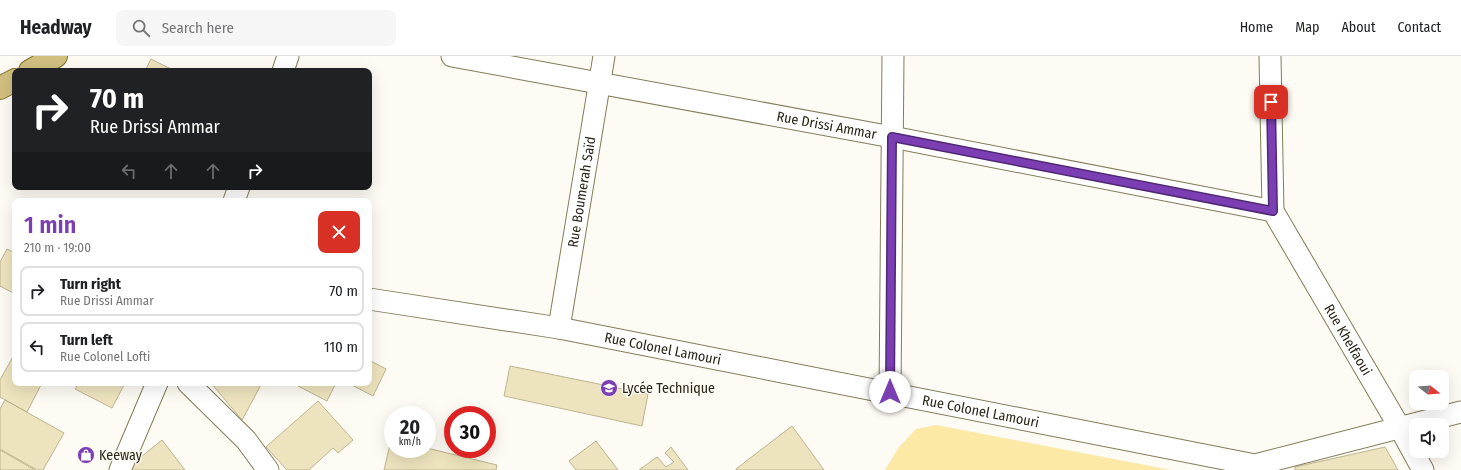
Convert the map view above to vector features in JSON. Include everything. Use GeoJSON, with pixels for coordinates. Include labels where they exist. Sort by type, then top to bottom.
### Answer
{"type":"FeatureCollection","features":[{"type":"Feature","properties":{"kind":"main road"},"geometry":{"type":"LineString","coordinates":[[35,68],[56,56]]}},
{"type":"Feature","properties":{"kind":"main road"},"geometry":{"type":"LineString","coordinates":[[0,88],[12,82]]}},
{"type":"Feature","properties":{"kind":"street"},"geometry":{"type":"LineString","coordinates":[[284,68],[288,56]]}},
{"type":"Feature","properties":{"kind":"street","name":"Rue Drissi Ammar"},"geometry":{"type":"LineString","coordinates":[[452,56],[892,137],[1273,211]]}},
{"type":"Feature","properties":{"kind":"street","name":"Rue Boumerah Saïd"},"geometry":{"type":"LineString","coordinates":[[559,328],[604,56]]}},
{"type":"Feature","properties":{"kind":"street"},"geometry":{"type":"LineString","coordinates":[[890,392],[893,56]]}},
{"type":"Feature","properties":{"kind":"street"},"geometry":{"type":"LineString","coordinates":[[1270,56],[1273,211]]}},
{"type":"Feature","properties":{"kind":"street","name":"Rue Khelfaoui"},"geometry":{"type":"LineString","coordinates":[[1273,211],[1423,470]]}},
{"type":"Feature","properties":{"kind":"street","name":"Rue Colonel Lamouri"},"geometry":{"type":"LineString","coordinates":[[372,299],[559,328],[1255,465],[1461,412]]}},
{"type":"Feature","properties":{"kind":"street"},"geometry":{"type":"LineString","coordinates":[[120,470],[156,386]]}},
{"type":"Feature","properties":{"kind":"street"},"geometry":{"type":"LineString","coordinates":[[191,386],[246,440],[268,470]]}},
{"type":"Feature","properties":{"kind":"shaded area"},"geometry":{"type":"Polygon","coordinates":[[[936,425],[1171,470],[885,470],[899,447],[916,429],[936,425]]]}},
{"type":"Feature","properties":{"kind":"building"},"geometry":{"type":"Polygon","coordinates":[[[151,59],[169,68],[146,68],[151,59]]]}},
{"type":"Feature","properties":{"kind":"building"},"geometry":{"type":"Polygon","coordinates":[[[7,249],[12,252],[12,292],[0,286],[0,262],[7,249]]]}},
{"type":"Feature","properties":{"kind":"building"},"geometry":{"type":"Polygon","coordinates":[[[12,358],[12,386],[40,386],[27,412],[0,397],[0,380],[12,358]]]}},
{"type":"Feature","properties":{"kind":"building"},"geometry":{"type":"Polygon","coordinates":[[[372,362],[386,369],[373,396],[354,386],[372,386],[372,362]]]}},
{"type":"Feature","properties":{"kind":"building"},"geometry":{"type":"Polygon","coordinates":[[[510,366],[648,394],[642,426],[504,396],[510,366]]]}},
{"type":"Feature","properties":{"kind":"building"},"geometry":{"type":"Polygon","coordinates":[[[77,386],[123,386],[112,408],[75,389],[77,386]]]}},
{"type":"Feature","properties":{"kind":"building"},"geometry":{"type":"Polygon","coordinates":[[[214,386],[260,386],[242,420],[214,386]]]}},
{"type":"Feature","properties":{"kind":"building"},"geometry":{"type":"Polygon","coordinates":[[[298,386],[334,386],[327,401],[298,386]]]}},
{"type":"Feature","properties":{"kind":"building"},"geometry":{"type":"Polygon","coordinates":[[[5,400],[64,433],[43,470],[37,470],[0,449],[0,409],[5,400]]]}},
{"type":"Feature","properties":{"kind":"building"},"geometry":{"type":"Polygon","coordinates":[[[318,401],[353,440],[338,453],[333,448],[309,470],[287,470],[266,447],[318,401]]]}},
{"type":"Feature","properties":{"kind":"building"},"geometry":{"type":"Polygon","coordinates":[[[792,426],[824,470],[736,470],[736,469],[792,426]]]}},
{"type":"Feature","properties":{"kind":"building"},"geometry":{"type":"Polygon","coordinates":[[[162,440],[185,470],[125,470],[162,440]]]}},
{"type":"Feature","properties":{"kind":"building"},"geometry":{"type":"Polygon","coordinates":[[[596,441],[618,470],[576,470],[569,461],[596,441]]]}},
{"type":"Feature","properties":{"kind":"building"},"geometry":{"type":"Polygon","coordinates":[[[671,447],[688,470],[639,470],[657,457],[666,467],[674,462],[665,453],[671,447]]]}},
{"type":"Feature","properties":{"kind":"building"},"geometry":{"type":"Polygon","coordinates":[[[1385,447],[1398,470],[1295,470],[1295,467],[1385,447]]]}},
{"type":"Feature","properties":{"kind":"building"},"geometry":{"type":"Polygon","coordinates":[[[0,450],[35,470],[0,470],[0,450]]]}},
{"type":"Feature","properties":{"kind":"building"},"geometry":{"type":"Polygon","coordinates":[[[436,450],[444,452],[444,458],[468,458],[497,465],[496,470],[384,470],[387,458],[436,458],[436,450]]]}},
{"type":"Feature","properties":{"kind":"place","name":"Lycée Technique"},"geometry":{"type":"Point","coordinates":[609,388]}},
{"type":"Feature","properties":{"kind":"place","name":"Keeway"},"geometry":{"type":"Point","coordinates":[86,455]}},
{"type":"Feature","properties":{"kind":"route"},"geometry":{"type":"LineString","coordinates":[[890,392],[892,137],[1273,211],[1271,102]]}}]}
